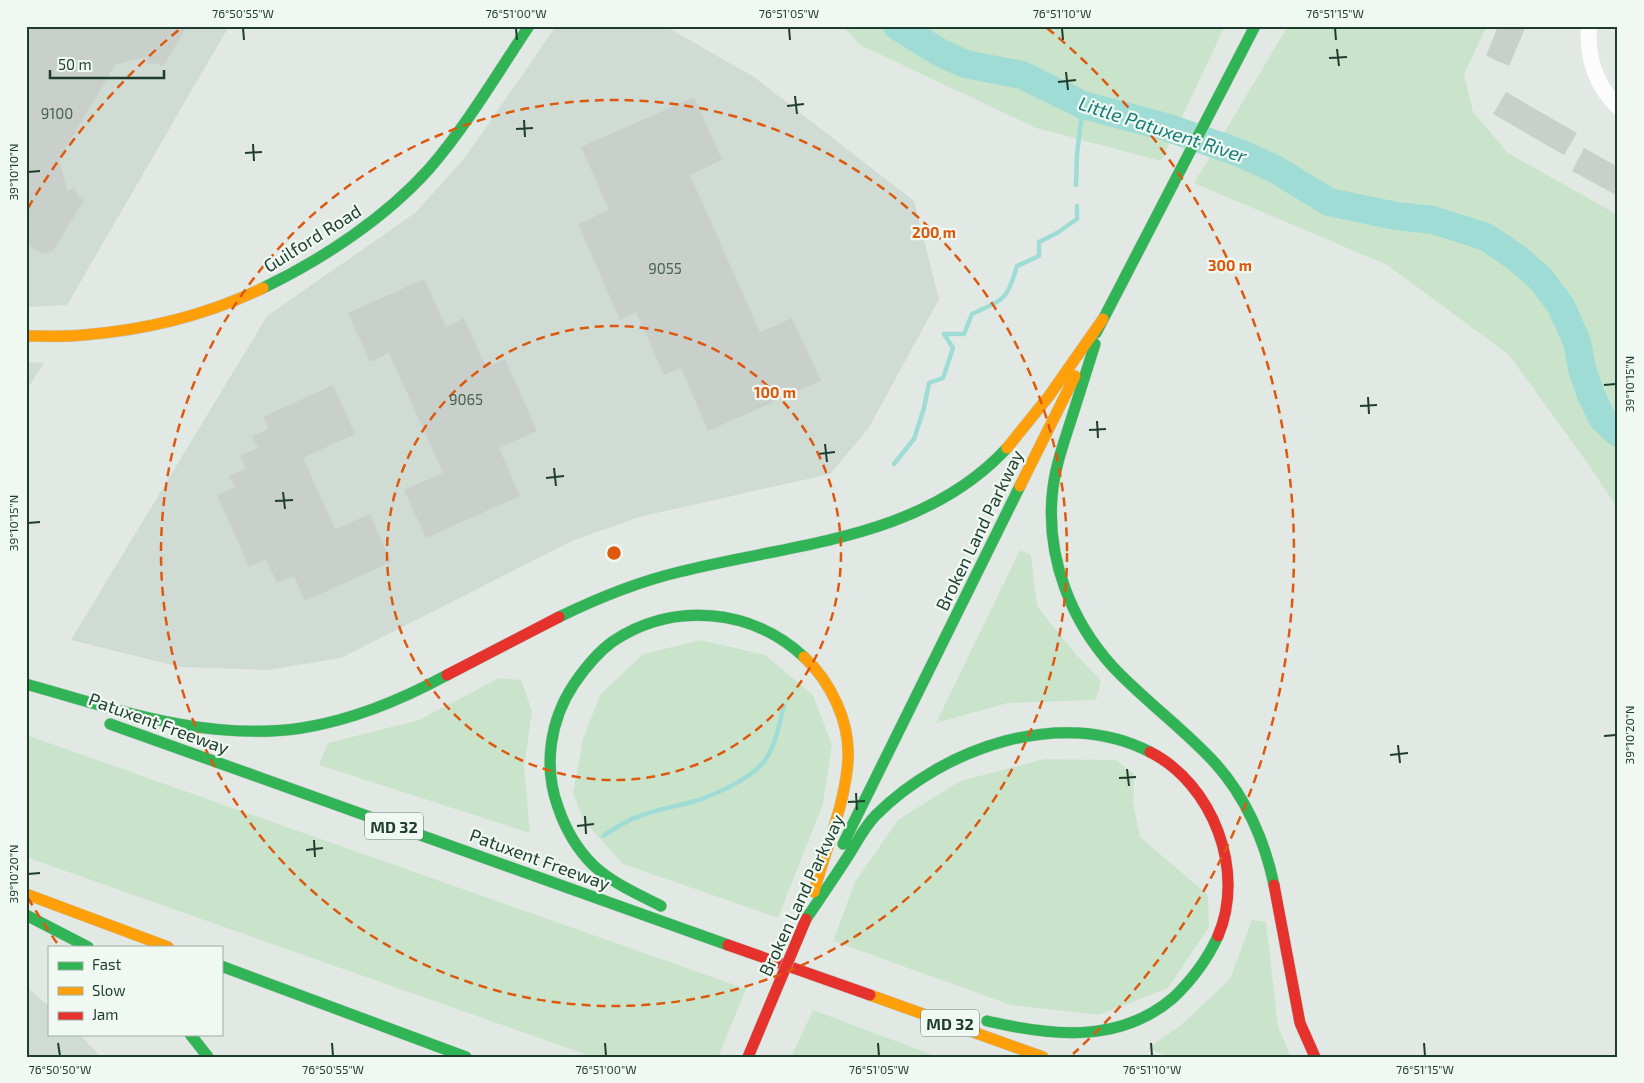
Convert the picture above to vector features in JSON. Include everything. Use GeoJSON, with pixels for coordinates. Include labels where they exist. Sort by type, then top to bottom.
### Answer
{"type":"FeatureCollection","features":[{"type":"Feature","properties":{"kind":"main road","name":"Guilford Road"},"geometry":{"type":"LineString","coordinates":[[26,336],[102,334],[170,322],[240,300],[314,262],[378,218],[425,173],[463,126],[529,26]]}},
{"type":"Feature","properties":{"kind":"main road","name":"Broken Land Parkway"},"geometry":{"type":"LineString","coordinates":[[748,1057],[806,919],[1103,319],[1254,27]]}},
{"type":"Feature","properties":{"kind":"main road"},"geometry":{"type":"LineString","coordinates":[[26,684],[172,724],[217,730],[302,728],[343,718],[416,690],[544,624],[591,602],[635,585],[678,573],[847,536],[884,526],[915,513],[952,493],[987,467],[1024,429],[1103,319]]}},
{"type":"Feature","properties":{"kind":"main road"},"geometry":{"type":"LineString","coordinates":[[1103,319],[1057,463],[1052,498],[1052,536],[1059,573],[1072,607],[1091,640],[1113,667],[1215,763],[1234,787],[1251,818],[1264,846],[1274,882],[1300,1023],[1314,1057]]}},
{"type":"Feature","properties":{"kind":"main road"},"geometry":{"type":"LineString","coordinates":[[761,957],[610,879],[593,864],[576,844],[563,823],[556,805],[550,778],[550,755],[556,722],[561,706],[572,684],[590,661],[609,643],[629,630],[654,620],[678,614],[706,614],[733,617],[764,627],[788,642],[807,658],[826,683],[838,707],[845,732],[848,756],[844,786],[806,919]]}},
{"type":"Feature","properties":{"kind":"main road"},"geometry":{"type":"LineString","coordinates":[[26,695],[44,701]]}},
{"type":"Feature","properties":{"kind":"main road","name":"Patuxent Freeway"},"geometry":{"type":"LineString","coordinates":[[99,721],[1043,1057]]}},
{"type":"Feature","properties":{"kind":"main road"},"geometry":{"type":"LineString","coordinates":[[806,919],[873,819],[894,798],[946,763],[977,749],[1011,739],[1041,734],[1074,732],[1103,734],[1135,744],[1156,754],[1176,769],[1194,788],[1220,834],[1226,860],[1228,883],[1228,901],[1216,941],[1205,962],[1192,979],[1175,998],[1155,1011],[1130,1024],[1107,1031],[1081,1034],[1028,1030],[972,1017]]}},
{"type":"Feature","properties":{"kind":"main road"},"geometry":{"type":"LineString","coordinates":[[26,894],[165,946]]}},
{"type":"Feature","properties":{"kind":"main road"},"geometry":{"type":"LineString","coordinates":[[26,915],[86,946]]}},
{"type":"Feature","properties":{"kind":"main road"},"geometry":{"type":"LineString","coordinates":[[222,966],[466,1057]]}},
{"type":"Feature","properties":{"kind":"main road"},"geometry":{"type":"LineString","coordinates":[[856,990],[952,1013]]}},
{"type":"Feature","properties":{"kind":"main road"},"geometry":{"type":"LineString","coordinates":[[192,1036],[208,1057]]}},
{"type":"Feature","properties":{"kind":"street"},"geometry":{"type":"LineString","coordinates":[[1589,26],[1588,38],[1591,62],[1599,83],[1618,107]]}},
{"type":"Feature","properties":{"kind":"shaded area"},"geometry":{"type":"Polygon","coordinates":[[[26,26],[229,26],[67,305],[26,307],[26,26]]]}},
{"type":"Feature","properties":{"kind":"shaded area"},"geometry":{"type":"Polygon","coordinates":[[[556,26],[665,26],[754,77],[914,201],[939,299],[868,429],[830,474],[639,517],[572,541],[341,658],[267,670],[180,667],[71,640],[267,316],[415,213],[464,159],[556,26]]]}},
{"type":"Feature","properties":{"kind":"shaded area"},"geometry":{"type":"Polygon","coordinates":[[[26,362],[44,363],[26,391],[26,362]]]}},
{"type":"Feature","properties":{"kind":"shaded area"},"geometry":{"type":"Polygon","coordinates":[[[26,987],[48,1005],[48,1036],[81,1036],[101,1057],[26,1057],[26,987]]]}},
{"type":"Feature","properties":{"kind":"green space"},"geometry":{"type":"Polygon","coordinates":[[[843,26],[1225,26],[1161,161],[1036,128],[860,45],[843,26]]]}},
{"type":"Feature","properties":{"kind":"green space"},"geometry":{"type":"Polygon","coordinates":[[[1288,26],[1487,26],[1464,74],[1473,112],[1508,153],[1618,215],[1618,509],[1586,461],[1509,355],[1387,265],[1194,183],[1288,26]]]}},
{"type":"Feature","properties":{"kind":"green space"},"geometry":{"type":"Polygon","coordinates":[[[1020,550],[1031,555],[1037,606],[1073,651],[1101,681],[1096,700],[1008,703],[936,723],[1020,550]]]}},
{"type":"Feature","properties":{"kind":"green space"},"geometry":{"type":"Polygon","coordinates":[[[701,640],[765,655],[813,695],[832,745],[823,804],[778,918],[623,864],[584,821],[573,793],[583,739],[600,695],[643,654],[701,640]]]}},
{"type":"Feature","properties":{"kind":"green space"},"geometry":{"type":"Polygon","coordinates":[[[499,678],[521,680],[532,711],[524,768],[530,833],[319,765],[328,743],[419,720],[499,678]]]}},
{"type":"Feature","properties":{"kind":"green space"},"geometry":{"type":"Polygon","coordinates":[[[26,735],[746,989],[718,1057],[593,1057],[26,857],[26,735]]]}},
{"type":"Feature","properties":{"kind":"green space"},"geometry":{"type":"Polygon","coordinates":[[[1045,759],[1116,760],[1134,774],[1133,802],[1140,837],[1208,895],[1209,927],[1168,988],[1099,1015],[1011,1005],[833,941],[855,882],[898,820],[960,781],[1045,759]]]}},
{"type":"Feature","properties":{"kind":"green space"},"geometry":{"type":"Polygon","coordinates":[[[1252,920],[1266,922],[1278,1027],[1291,1057],[1170,1057],[1148,1048],[1181,1025],[1230,979],[1252,920]]]}},
{"type":"Feature","properties":{"kind":"green space"},"geometry":{"type":"Polygon","coordinates":[[[813,1010],[938,1057],[791,1057],[813,1010]]]}},
{"type":"Feature","properties":{"kind":"building"},"geometry":{"type":"Polygon","coordinates":[[[33,26],[187,26],[163,67],[156,63],[148,65],[147,57],[116,64],[59,159],[67,190],[75,188],[77,196],[84,200],[53,251],[42,254],[26,244],[26,37],[33,26]]]}},
{"type":"Feature","properties":{"kind":"building"},"geometry":{"type":"Polygon","coordinates":[[[1498,26],[1526,26],[1509,66],[1486,56],[1498,26]]]}},
{"type":"Feature","properties":{"kind":"building"},"geometry":{"type":"Polygon","coordinates":[[[1506,92],[1577,133],[1564,155],[1493,114],[1506,92]]]}},
{"type":"Feature","properties":{"kind":"building"},"geometry":{"type":"Polygon","coordinates":[[[694,97],[722,160],[690,175],[760,332],[792,318],[821,381],[708,431],[681,368],[664,375],[636,312],[620,320],[578,224],[609,210],[581,147],[694,97]]]}},
{"type":"Feature","properties":{"kind":"building"},"geometry":{"type":"Polygon","coordinates":[[[1584,148],[1618,167],[1618,196],[1572,171],[1584,148]]]}},
{"type":"Feature","properties":{"kind":"building"},"geometry":{"type":"Polygon","coordinates":[[[424,279],[446,327],[464,318],[486,367],[505,359],[537,431],[499,448],[520,496],[426,538],[404,490],[443,473],[389,353],[370,362],[348,313],[424,279]]]}},
{"type":"Feature","properties":{"kind":"building"},"geometry":{"type":"Polygon","coordinates":[[[333,385],[355,434],[303,458],[335,529],[370,514],[391,562],[305,601],[294,576],[277,583],[266,559],[249,567],[217,495],[235,487],[229,476],[246,468],[240,456],[258,448],[252,436],[269,429],[263,417],[333,385]]]}},
{"type":"Feature","properties":{"kind":"waterway","name":"Little Patuxent River"},"geometry":{"type":"LineString","coordinates":[[897,26],[939,52],[965,64],[1022,75],[1083,105],[1166,127],[1240,153],[1275,169],[1329,202],[1396,216],[1433,220],[1486,237],[1517,258],[1541,279],[1561,306],[1577,342],[1582,369],[1591,395],[1602,418],[1618,433]]}},
{"type":"Feature","properties":{"kind":"waterway"},"geometry":{"type":"LineString","coordinates":[[1076,185],[1077,154],[1083,105]]}},
{"type":"Feature","properties":{"kind":"waterway"},"geometry":{"type":"LineString","coordinates":[[894,464],[914,439],[924,408],[929,383],[943,378],[953,348],[944,334],[964,334],[972,314],[1003,298],[1007,293],[1017,266],[1039,256],[1039,242],[1057,233],[1077,219],[1077,206]]}},
{"type":"Feature","properties":{"kind":"waterway"},"geometry":{"type":"LineString","coordinates":[[1602,418],[1618,412]]}},
{"type":"Feature","properties":{"kind":"waterway"},"geometry":{"type":"LineString","coordinates":[[603,836],[621,824],[635,818],[714,794],[734,785],[752,773],[765,760],[772,748],[784,706]]}},
{"type":"Feature","properties":{"kind":"traffic: fast"},"geometry":{"type":"LineString","coordinates":[[263,288],[330,251],[373,221],[412,187],[456,135],[529,26]]}},
{"type":"Feature","properties":{"kind":"traffic: fast"},"geometry":{"type":"LineString","coordinates":[[1096,333],[1255,26]]}},
{"type":"Feature","properties":{"kind":"traffic: fast"},"geometry":{"type":"LineString","coordinates":[[1095,344],[1062,448],[1053,487],[1051,520],[1058,566],[1065,588],[1085,630],[1113,667],[1203,751],[1236,790],[1259,836],[1274,885]]}},
{"type":"Feature","properties":{"kind":"traffic: fast"},"geometry":{"type":"LineString","coordinates":[[559,617],[618,591],[663,576],[854,534],[896,520],[936,502],[973,479],[1007,448]]}},
{"type":"Feature","properties":{"kind":"traffic: fast"},"geometry":{"type":"LineString","coordinates":[[843,844],[1020,486]]}},
{"type":"Feature","properties":{"kind":"traffic: fast"},"geometry":{"type":"LineString","coordinates":[[661,906],[626,888],[600,871],[582,852],[564,823],[553,791],[550,760],[551,744],[559,713],[574,684],[596,656],[612,642],[635,629],[660,620],[685,616],[711,616],[736,620],[761,628],[783,641],[804,657]]}},
{"type":"Feature","properties":{"kind":"traffic: fast"},"geometry":{"type":"LineString","coordinates":[[26,684],[162,721],[232,731],[267,731],[302,728],[340,720],[377,708],[447,675]]}},
{"type":"Feature","properties":{"kind":"traffic: fast"},"geometry":{"type":"LineString","coordinates":[[110,724],[728,945]]}},
{"type":"Feature","properties":{"kind":"traffic: fast"},"geometry":{"type":"LineString","coordinates":[[806,919],[865,828],[876,815],[903,791],[935,770],[969,753],[1005,741],[1042,734],[1079,733],[1115,739],[1150,752]]}},
{"type":"Feature","properties":{"kind":"traffic: fast"},"geometry":{"type":"LineString","coordinates":[[26,915],[86,946]]}},
{"type":"Feature","properties":{"kind":"traffic: fast"},"geometry":{"type":"LineString","coordinates":[[987,1021],[1035,1030],[1060,1032],[1084,1032],[1130,1023],[1152,1013],[1173,998],[1193,977],[1218,936]]}},
{"type":"Feature","properties":{"kind":"traffic: fast"},"geometry":{"type":"LineString","coordinates":[[222,966],[466,1057]]}},
{"type":"Feature","properties":{"kind":"traffic: fast"},"geometry":{"type":"LineString","coordinates":[[192,1036],[208,1057]]}},
{"type":"Feature","properties":{"kind":"traffic: slow"},"geometry":{"type":"LineString","coordinates":[[26,336],[76,336],[153,325],[220,306],[263,288]]}},
{"type":"Feature","properties":{"kind":"traffic: slow"},"geometry":{"type":"LineString","coordinates":[[1007,448],[1049,396],[1103,319]]}},
{"type":"Feature","properties":{"kind":"traffic: slow"},"geometry":{"type":"LineString","coordinates":[[1020,486],[1075,376]]}},
{"type":"Feature","properties":{"kind":"traffic: slow"},"geometry":{"type":"LineString","coordinates":[[804,657],[823,678],[837,704],[846,731],[848,745],[843,792],[814,892]]}},
{"type":"Feature","properties":{"kind":"traffic: slow"},"geometry":{"type":"LineString","coordinates":[[26,894],[165,946]]}},
{"type":"Feature","properties":{"kind":"traffic: slow"},"geometry":{"type":"LineString","coordinates":[[870,995],[1043,1057]]}},
{"type":"Feature","properties":{"kind":"traffic: jam"},"geometry":{"type":"LineString","coordinates":[[447,675],[559,617]]}},
{"type":"Feature","properties":{"kind":"traffic: jam"},"geometry":{"type":"LineString","coordinates":[[1150,752],[1172,766],[1191,785],[1207,807],[1218,832],[1225,858],[1228,884],[1226,911],[1218,936]]}},
{"type":"Feature","properties":{"kind":"traffic: jam"},"geometry":{"type":"LineString","coordinates":[[1274,885],[1300,1023],[1315,1057]]}},
{"type":"Feature","properties":{"kind":"traffic: jam"},"geometry":{"type":"LineString","coordinates":[[748,1057],[806,919]]}},
{"type":"Feature","properties":{"kind":"traffic: jam"},"geometry":{"type":"LineString","coordinates":[[728,945],[870,995]]}}]}
